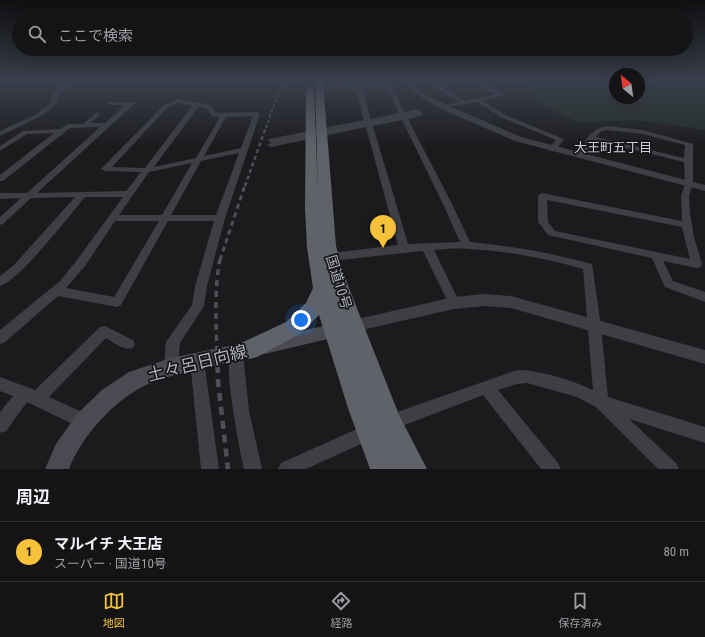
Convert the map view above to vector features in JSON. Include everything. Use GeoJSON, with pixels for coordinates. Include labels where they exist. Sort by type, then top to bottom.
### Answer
{"type":"FeatureCollection","features":[{"type":"Feature","properties":{"kind":"highway","name":"国道10号"},"geometry":{"type":"LineString","coordinates":[[316,104],[315,248],[322,289],[333,332],[368,432],[384,469]]}},
{"type":"Feature","properties":{"kind":"highway","name":"国道10号"},"geometry":{"type":"LineString","coordinates":[[316,134],[328,246],[338,283],[389,422],[413,469]]}},
{"type":"Feature","properties":{"kind":"highway"},"geometry":{"type":"LineString","coordinates":[[242,351],[293,328],[314,308],[322,289]]}},
{"type":"Feature","properties":{"kind":"main road","name":"土々呂日向線"},"geometry":{"type":"LineString","coordinates":[[57,469],[64,452],[85,422],[109,397],[136,379],[171,367],[333,332],[353,326]]}},
{"type":"Feature","properties":{"kind":"street"},"geometry":{"type":"LineString","coordinates":[[0,134],[33,118],[53,104]]}},
{"type":"Feature","properties":{"kind":"street"},"geometry":{"type":"LineString","coordinates":[[0,222],[106,125],[133,104]]}},
{"type":"Feature","properties":{"kind":"street"},"geometry":{"type":"LineString","coordinates":[[171,104],[165,107],[105,169],[149,170],[244,150]]}},
{"type":"Feature","properties":{"kind":"street"},"geometry":{"type":"LineString","coordinates":[[171,367],[173,342],[198,306],[201,286],[220,218],[257,114],[214,115],[208,106],[190,104]]}},
{"type":"Feature","properties":{"kind":"street"},"geometry":{"type":"LineString","coordinates":[[363,104],[404,248]]}},
{"type":"Feature","properties":{"kind":"street"},"geometry":{"type":"LineString","coordinates":[[397,104],[456,221],[466,245]]}},
{"type":"Feature","properties":{"kind":"street"},"geometry":{"type":"LineString","coordinates":[[437,104],[518,139],[705,188]]}},
{"type":"Feature","properties":{"kind":"street"},"geometry":{"type":"LineString","coordinates":[[444,108],[461,104]]}},
{"type":"Feature","properties":{"kind":"street"},"geometry":{"type":"LineString","coordinates":[[484,104],[503,116],[560,139],[552,149]]}},
{"type":"Feature","properties":{"kind":"street"},"geometry":{"type":"LineString","coordinates":[[0,338],[64,284],[81,263],[129,194],[149,170],[196,105]]}},
{"type":"Feature","properties":{"kind":"street"},"geometry":{"type":"LineString","coordinates":[[85,126],[98,114]]}},
{"type":"Feature","properties":{"kind":"street"},"geometry":{"type":"LineString","coordinates":[[56,291],[117,302],[224,115]]}},
{"type":"Feature","properties":{"kind":"street"},"geometry":{"type":"LineString","coordinates":[[272,143],[403,116]]}},
{"type":"Feature","properties":{"kind":"street"},"geometry":{"type":"LineString","coordinates":[[0,179],[68,126],[106,125]]}},
{"type":"Feature","properties":{"kind":"street"},"geometry":{"type":"LineString","coordinates":[[581,156],[592,138],[599,130],[616,129],[641,132],[690,144],[688,161],[689,184],[685,196],[689,238],[697,264],[552,233],[543,222],[542,196],[687,225]]}},
{"type":"Feature","properties":{"kind":"street"},"geometry":{"type":"LineString","coordinates":[[0,149],[25,132],[60,131]]}},
{"type":"Feature","properties":{"kind":"street"},"geometry":{"type":"LineString","coordinates":[[592,138],[688,161]]}},
{"type":"Feature","properties":{"kind":"street"},"geometry":{"type":"LineString","coordinates":[[0,196],[129,194]]}},
{"type":"Feature","properties":{"kind":"street"},"geometry":{"type":"LineString","coordinates":[[0,282],[18,268],[82,195]]}},
{"type":"Feature","properties":{"kind":"street"},"geometry":{"type":"LineString","coordinates":[[113,218],[220,218]]}},
{"type":"Feature","properties":{"kind":"street"},"geometry":{"type":"LineString","coordinates":[[331,257],[404,248],[466,245],[499,248],[564,260],[588,267],[595,326],[601,402],[670,469]]}},
{"type":"Feature","properties":{"kind":"street"},"geometry":{"type":"LineString","coordinates":[[427,247],[454,303]]}},
{"type":"Feature","properties":{"kind":"street"},"geometry":{"type":"LineString","coordinates":[[656,256],[670,284],[705,297]]}},
{"type":"Feature","properties":{"kind":"street"},"geometry":{"type":"LineString","coordinates":[[353,326],[454,303],[485,300],[512,302],[705,357]]}},
{"type":"Feature","properties":{"kind":"street"},"geometry":{"type":"LineString","coordinates":[[0,425],[30,396],[105,331],[128,344]]}},
{"type":"Feature","properties":{"kind":"street"},"geometry":{"type":"LineString","coordinates":[[242,351],[237,375],[249,454],[253,469]]}},
{"type":"Feature","properties":{"kind":"street"},"geometry":{"type":"LineString","coordinates":[[197,361],[208,468]]}},
{"type":"Feature","properties":{"kind":"street"},"geometry":{"type":"LineString","coordinates":[[389,422],[486,387],[518,377],[527,376],[580,391],[601,402],[705,435]]}},
{"type":"Feature","properties":{"kind":"street"},"geometry":{"type":"LineString","coordinates":[[0,384],[30,396],[85,422]]}},
{"type":"Feature","properties":{"kind":"street"},"geometry":{"type":"LineString","coordinates":[[486,387],[552,469]]}},
{"type":"Feature","properties":{"kind":"street"},"geometry":{"type":"LineString","coordinates":[[287,469],[368,432]]}},
{"type":"Feature","properties":{"kind":"shaded area"},"geometry":{"type":"Polygon","coordinates":[[[539,104],[705,104],[705,130],[636,120],[580,123],[539,104]]]}},
{"type":"Feature","properties":{"kind":"railway"},"geometry":{"type":"LineString","coordinates":[[266,128],[274,104]]}},
{"type":"Feature","properties":{"kind":"railway"},"geometry":{"type":"LineString","coordinates":[[245,186],[266,127]]}},
{"type":"Feature","properties":{"kind":"railway"},"geometry":{"type":"LineString","coordinates":[[220,260],[245,185]]}},
{"type":"Feature","properties":{"kind":"railway"},"geometry":{"type":"LineString","coordinates":[[217,352],[216,294],[220,259]]}},
{"type":"Feature","properties":{"kind":"railway"},"geometry":{"type":"LineString","coordinates":[[217,351],[218,381],[228,469]]}},
{"type":"Feature","properties":{"kind":"place","name":"マルイチ 大王店"},"geometry":{"type":"Point","coordinates":[383,248]}},
{"type":"Feature","properties":{"kind":"district","name":"大王町五丁目"},"geometry":{"type":"Point","coordinates":[613,147]}}]}
